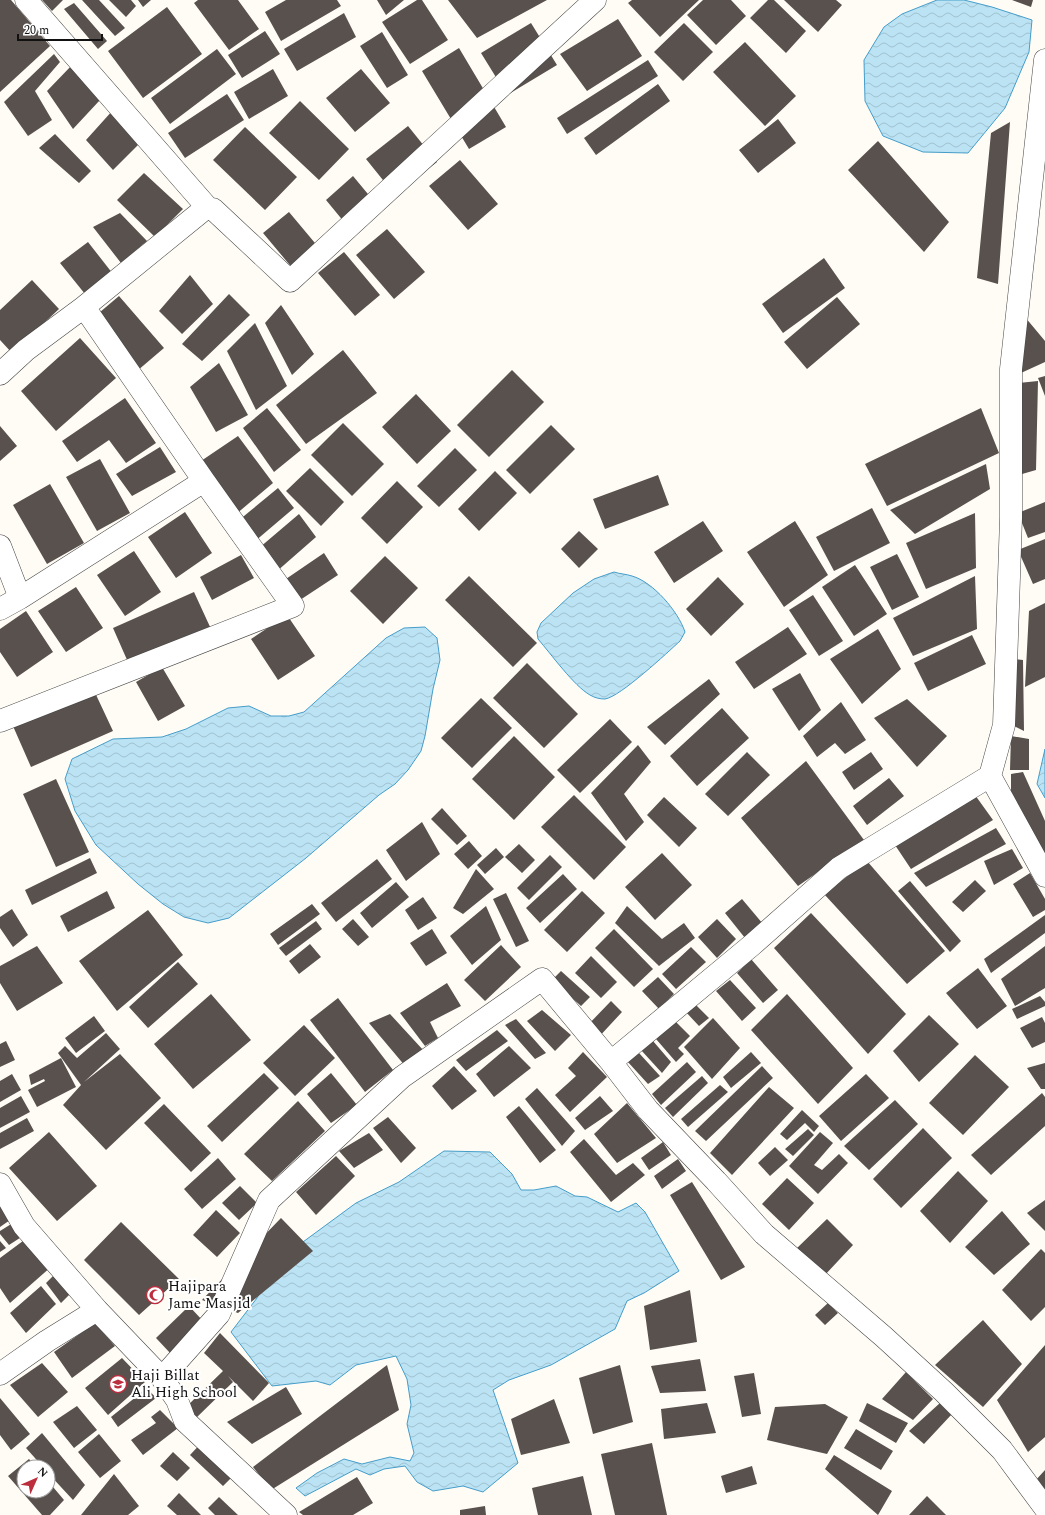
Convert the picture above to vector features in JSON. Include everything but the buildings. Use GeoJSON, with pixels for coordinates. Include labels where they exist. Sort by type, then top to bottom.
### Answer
{"type":"FeatureCollection","features":[{"type":"Feature","properties":{"kind":"street"},"geometry":{"type":"LineString","coordinates":[[0,374],[26,350],[84,307],[207,207],[26,0]]}},
{"type":"Feature","properties":{"kind":"street"},"geometry":{"type":"LineString","coordinates":[[213,209],[290,281],[595,0]]}},
{"type":"Feature","properties":{"kind":"street"},"geometry":{"type":"LineString","coordinates":[[611,1062],[752,945],[839,868],[990,776],[1004,725],[1011,518],[1011,369],[1045,60]]}},
{"type":"Feature","properties":{"kind":"street"},"geometry":{"type":"LineString","coordinates":[[0,721],[293,606],[84,307]]}},
{"type":"Feature","properties":{"kind":"street"},"geometry":{"type":"LineString","coordinates":[[0,609],[20,598],[204,480]]}},
{"type":"Feature","properties":{"kind":"street"},"geometry":{"type":"LineString","coordinates":[[0,546],[20,598]]}},
{"type":"Feature","properties":{"kind":"street"},"geometry":{"type":"LineString","coordinates":[[990,776],[1045,876]]}},
{"type":"Feature","properties":{"kind":"street"},"geometry":{"type":"LineString","coordinates":[[162,1378],[219,1314],[269,1200],[402,1077],[542,979],[611,1062],[648,1110],[764,1234],[884,1337],[944,1392],[1002,1450],[1045,1508]]}},
{"type":"Feature","properties":{"kind":"street"},"geometry":{"type":"LineString","coordinates":[[0,1184],[24,1226],[97,1310],[162,1378],[177,1400],[185,1421],[286,1515]]}},
{"type":"Feature","properties":{"kind":"street"},"geometry":{"type":"LineString","coordinates":[[0,1374],[97,1310]]}},
{"type":"Feature","properties":{"kind":"water"},"geometry":{"type":"Polygon","coordinates":[[[937,0],[964,0],[1032,20],[1029,52],[1005,108],[968,153],[923,152],[883,136],[865,101],[864,60],[884,27],[902,14],[937,0]]]}},
{"type":"Feature","properties":{"kind":"water"},"geometry":{"type":"Polygon","coordinates":[[[614,572],[630,575],[648,584],[664,598],[671,607],[677,615],[685,632],[680,641],[632,683],[612,696],[601,699],[590,695],[577,685],[538,639],[537,632],[541,623],[573,593],[594,579],[614,572]]]}},
{"type":"Feature","properties":{"kind":"water"},"geometry":{"type":"Polygon","coordinates":[[[425,627],[437,638],[440,660],[421,751],[408,770],[395,784],[379,795],[306,858],[229,918],[208,923],[184,917],[163,904],[138,884],[96,845],[75,811],[65,779],[72,759],[113,739],[162,737],[186,729],[228,708],[249,706],[271,716],[289,716],[304,712],[386,638],[404,628],[425,627]]]}},
{"type":"Feature","properties":{"kind":"water"},"geometry":{"type":"Polygon","coordinates":[[[1045,749],[1045,798],[1037,784],[1045,749]]]}},
{"type":"Feature","properties":{"kind":"water"},"geometry":{"type":"Polygon","coordinates":[[[444,1151],[490,1152],[512,1174],[521,1190],[534,1190],[556,1186],[575,1196],[587,1197],[618,1212],[636,1203],[645,1212],[679,1271],[644,1293],[627,1301],[615,1329],[551,1365],[509,1380],[493,1390],[518,1463],[483,1492],[463,1486],[433,1491],[417,1482],[405,1466],[384,1469],[370,1475],[356,1469],[305,1496],[296,1488],[317,1473],[344,1459],[362,1464],[390,1457],[410,1461],[414,1453],[407,1424],[411,1405],[407,1379],[396,1356],[356,1365],[330,1385],[316,1381],[272,1386],[231,1332],[257,1298],[273,1264],[356,1203],[399,1182],[444,1151]]]}},
{"type":"Feature","properties":{"kind":"place","name":"Hajipara Jame Masjid"},"geometry":{"type":"Point","coordinates":[155,1295]}},
{"type":"Feature","properties":{"kind":"place","name":"Haji Billat Ali High School"},"geometry":{"type":"Point","coordinates":[118,1384]}}]}
